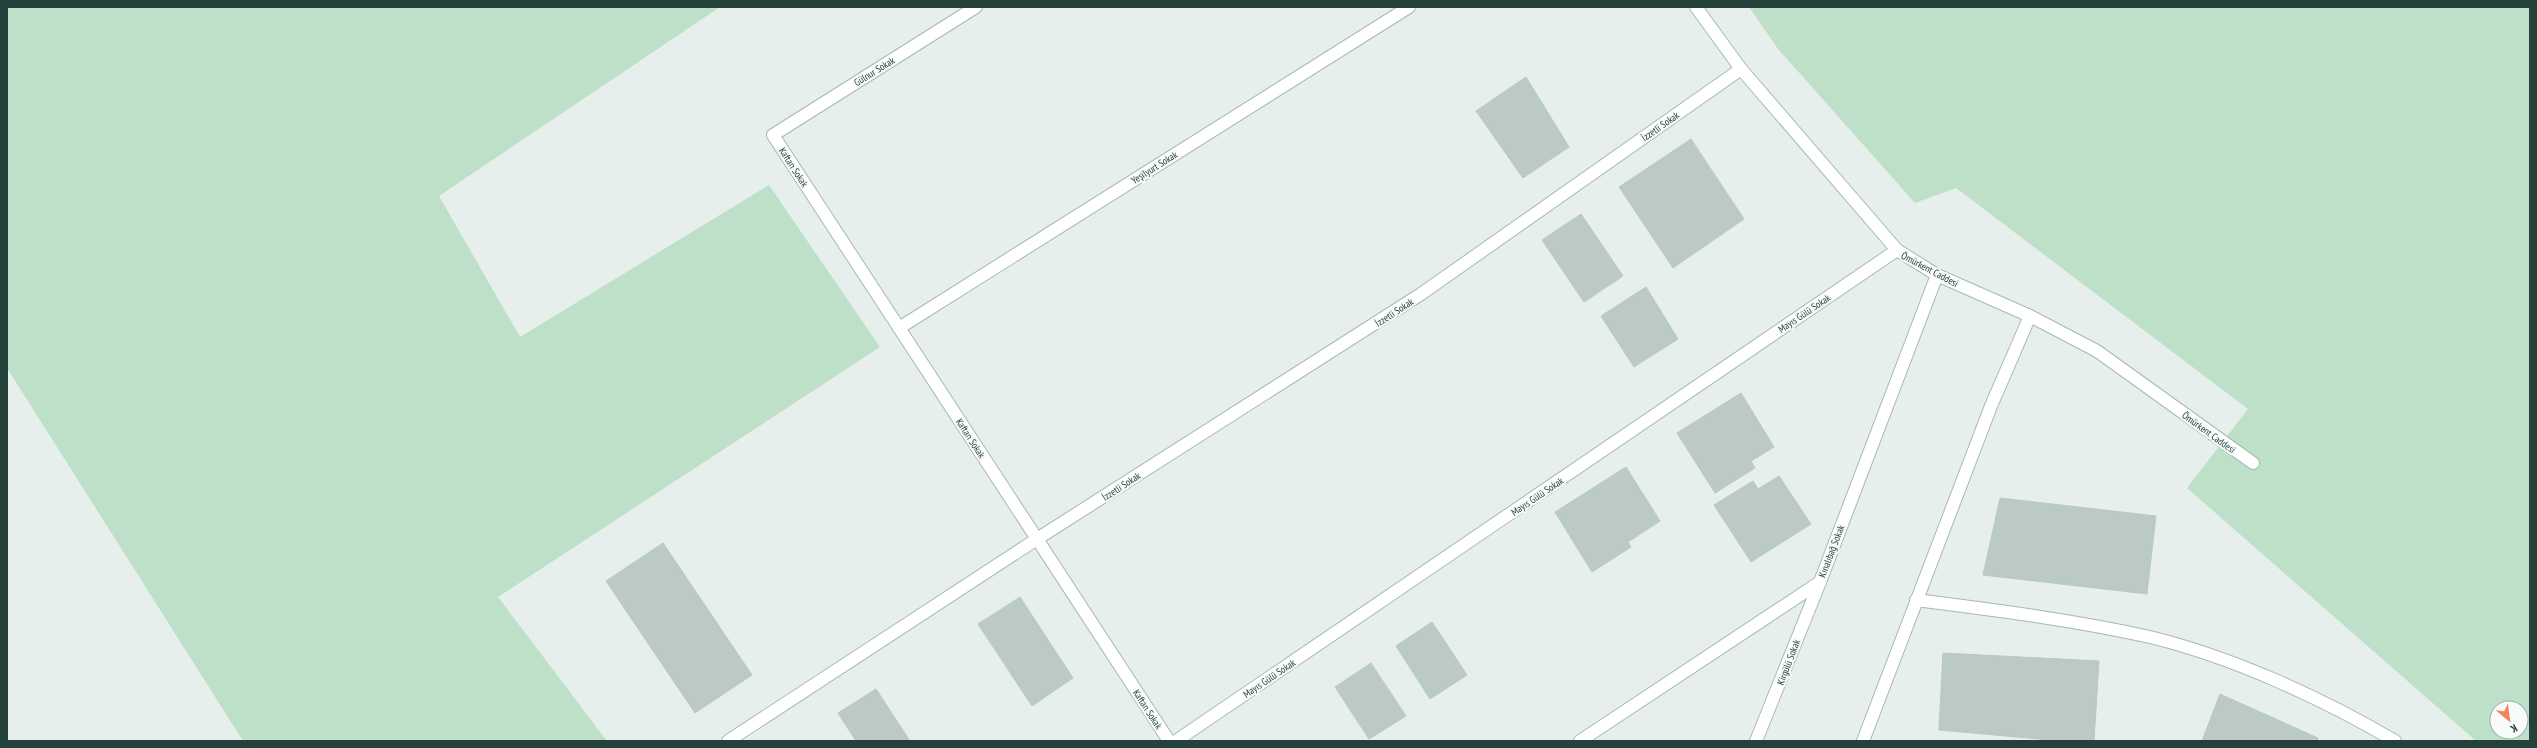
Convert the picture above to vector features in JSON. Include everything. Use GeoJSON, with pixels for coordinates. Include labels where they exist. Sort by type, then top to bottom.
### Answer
{"type":"FeatureCollection","features":[{"type":"Feature","properties":{"kind":"street","name":"Gülnur Sokak"},"geometry":{"type":"LineString","coordinates":[[773,135],[976,7]]}},
{"type":"Feature","properties":{"kind":"street","name":"Yeşilyurt Sokak"},"geometry":{"type":"LineString","coordinates":[[899,328],[1409,7]]}},
{"type":"Feature","properties":{"kind":"street","name":"Ömürkent Caddesi"},"geometry":{"type":"LineString","coordinates":[[1696,7],[1741,69],[1897,250],[1937,275],[2030,316],[2097,351],[2253,463]]}},
{"type":"Feature","properties":{"kind":"street","name":"İzzetli Sokak"},"geometry":{"type":"LineString","coordinates":[[728,741],[1038,539],[1421,294],[1741,69]]}},
{"type":"Feature","properties":{"kind":"street","name":"Kaftan Sokak"},"geometry":{"type":"LineString","coordinates":[[773,135],[1169,741]]}},
{"type":"Feature","properties":{"kind":"street","name":"Mayıs Gülü Sokak"},"geometry":{"type":"LineString","coordinates":[[1176,741],[1897,250]]}},
{"type":"Feature","properties":{"kind":"street","name":"Kınalıbağ Sokak"},"geometry":{"type":"LineString","coordinates":[[1580,741],[1820,582],[1937,275]]}},
{"type":"Feature","properties":{"kind":"street"},"geometry":{"type":"LineString","coordinates":[[1863,741],[1991,406],[2030,316]]}},
{"type":"Feature","properties":{"kind":"street","name":"Kirgülü Sokak"},"geometry":{"type":"LineString","coordinates":[[1756,741],[1820,582]]}},
{"type":"Feature","properties":{"kind":"street"},"geometry":{"type":"LineString","coordinates":[[1916,600],[2038,615],[2151,638],[2251,669],[2354,717],[2395,741]]}},
{"type":"Feature","properties":{"kind":"green space"},"geometry":{"type":"Polygon","coordinates":[[[7,7],[720,7],[439,196],[520,337],[769,185],[880,347],[498,597],[607,741],[243,741],[7,368],[7,7]]]}},
{"type":"Feature","properties":{"kind":"green space"},"geometry":{"type":"Polygon","coordinates":[[[1749,7],[2530,7],[2530,741],[2476,741],[2187,488],[2248,409],[1956,188],[1915,203],[1778,49],[1749,7]]]}},
{"type":"Feature","properties":{"kind":"building"},"geometry":{"type":"Polygon","coordinates":[[[1526,77],[1569,147],[1523,178],[1476,111],[1526,77]]]}},
{"type":"Feature","properties":{"kind":"building"},"geometry":{"type":"Polygon","coordinates":[[[1691,139],[1744,219],[1673,268],[1619,187],[1691,139]]]}},
{"type":"Feature","properties":{"kind":"building"},"geometry":{"type":"Polygon","coordinates":[[[1581,214],[1623,276],[1584,302],[1542,240],[1581,214]]]}},
{"type":"Feature","properties":{"kind":"building"},"geometry":{"type":"Polygon","coordinates":[[[1646,287],[1678,339],[1634,367],[1601,316],[1646,287]]]}},
{"type":"Feature","properties":{"kind":"building"},"geometry":{"type":"Polygon","coordinates":[[[1741,393],[1774,447],[1751,461],[1755,468],[1715,493],[1677,433],[1741,393]]]}},
{"type":"Feature","properties":{"kind":"building"},"geometry":{"type":"Polygon","coordinates":[[[1626,467],[1660,521],[1628,542],[1631,547],[1592,572],[1555,512],[1626,467]]]}},
{"type":"Feature","properties":{"kind":"building"},"geometry":{"type":"Polygon","coordinates":[[[1779,476],[1811,524],[1751,562],[1714,505],[1753,481],[1758,489],[1779,476]]]}},
{"type":"Feature","properties":{"kind":"building"},"geometry":{"type":"Polygon","coordinates":[[[2000,498],[2156,516],[2147,594],[1983,575],[2000,498]]]}},
{"type":"Feature","properties":{"kind":"building"},"geometry":{"type":"Polygon","coordinates":[[[663,543],[752,675],[695,713],[606,581],[663,543]]]}},
{"type":"Feature","properties":{"kind":"building"},"geometry":{"type":"Polygon","coordinates":[[[1020,597],[1073,678],[1032,706],[978,624],[1020,597]]]}},
{"type":"Feature","properties":{"kind":"building"},"geometry":{"type":"Polygon","coordinates":[[[1432,622],[1467,675],[1430,699],[1396,646],[1432,622]]]}},
{"type":"Feature","properties":{"kind":"building"},"geometry":{"type":"Polygon","coordinates":[[[1943,653],[2099,661],[2094,741],[2061,741],[1939,730],[1943,653]]]}},
{"type":"Feature","properties":{"kind":"building"},"geometry":{"type":"Polygon","coordinates":[[[1371,663],[1406,716],[1369,739],[1335,687],[1371,663]]]}},
{"type":"Feature","properties":{"kind":"building"},"geometry":{"type":"Polygon","coordinates":[[[876,689],[910,741],[856,741],[838,713],[876,689]]]}},
{"type":"Feature","properties":{"kind":"building"},"geometry":{"type":"Polygon","coordinates":[[[2220,694],[2318,738],[2317,741],[2202,741],[2220,694]]]}}]}
